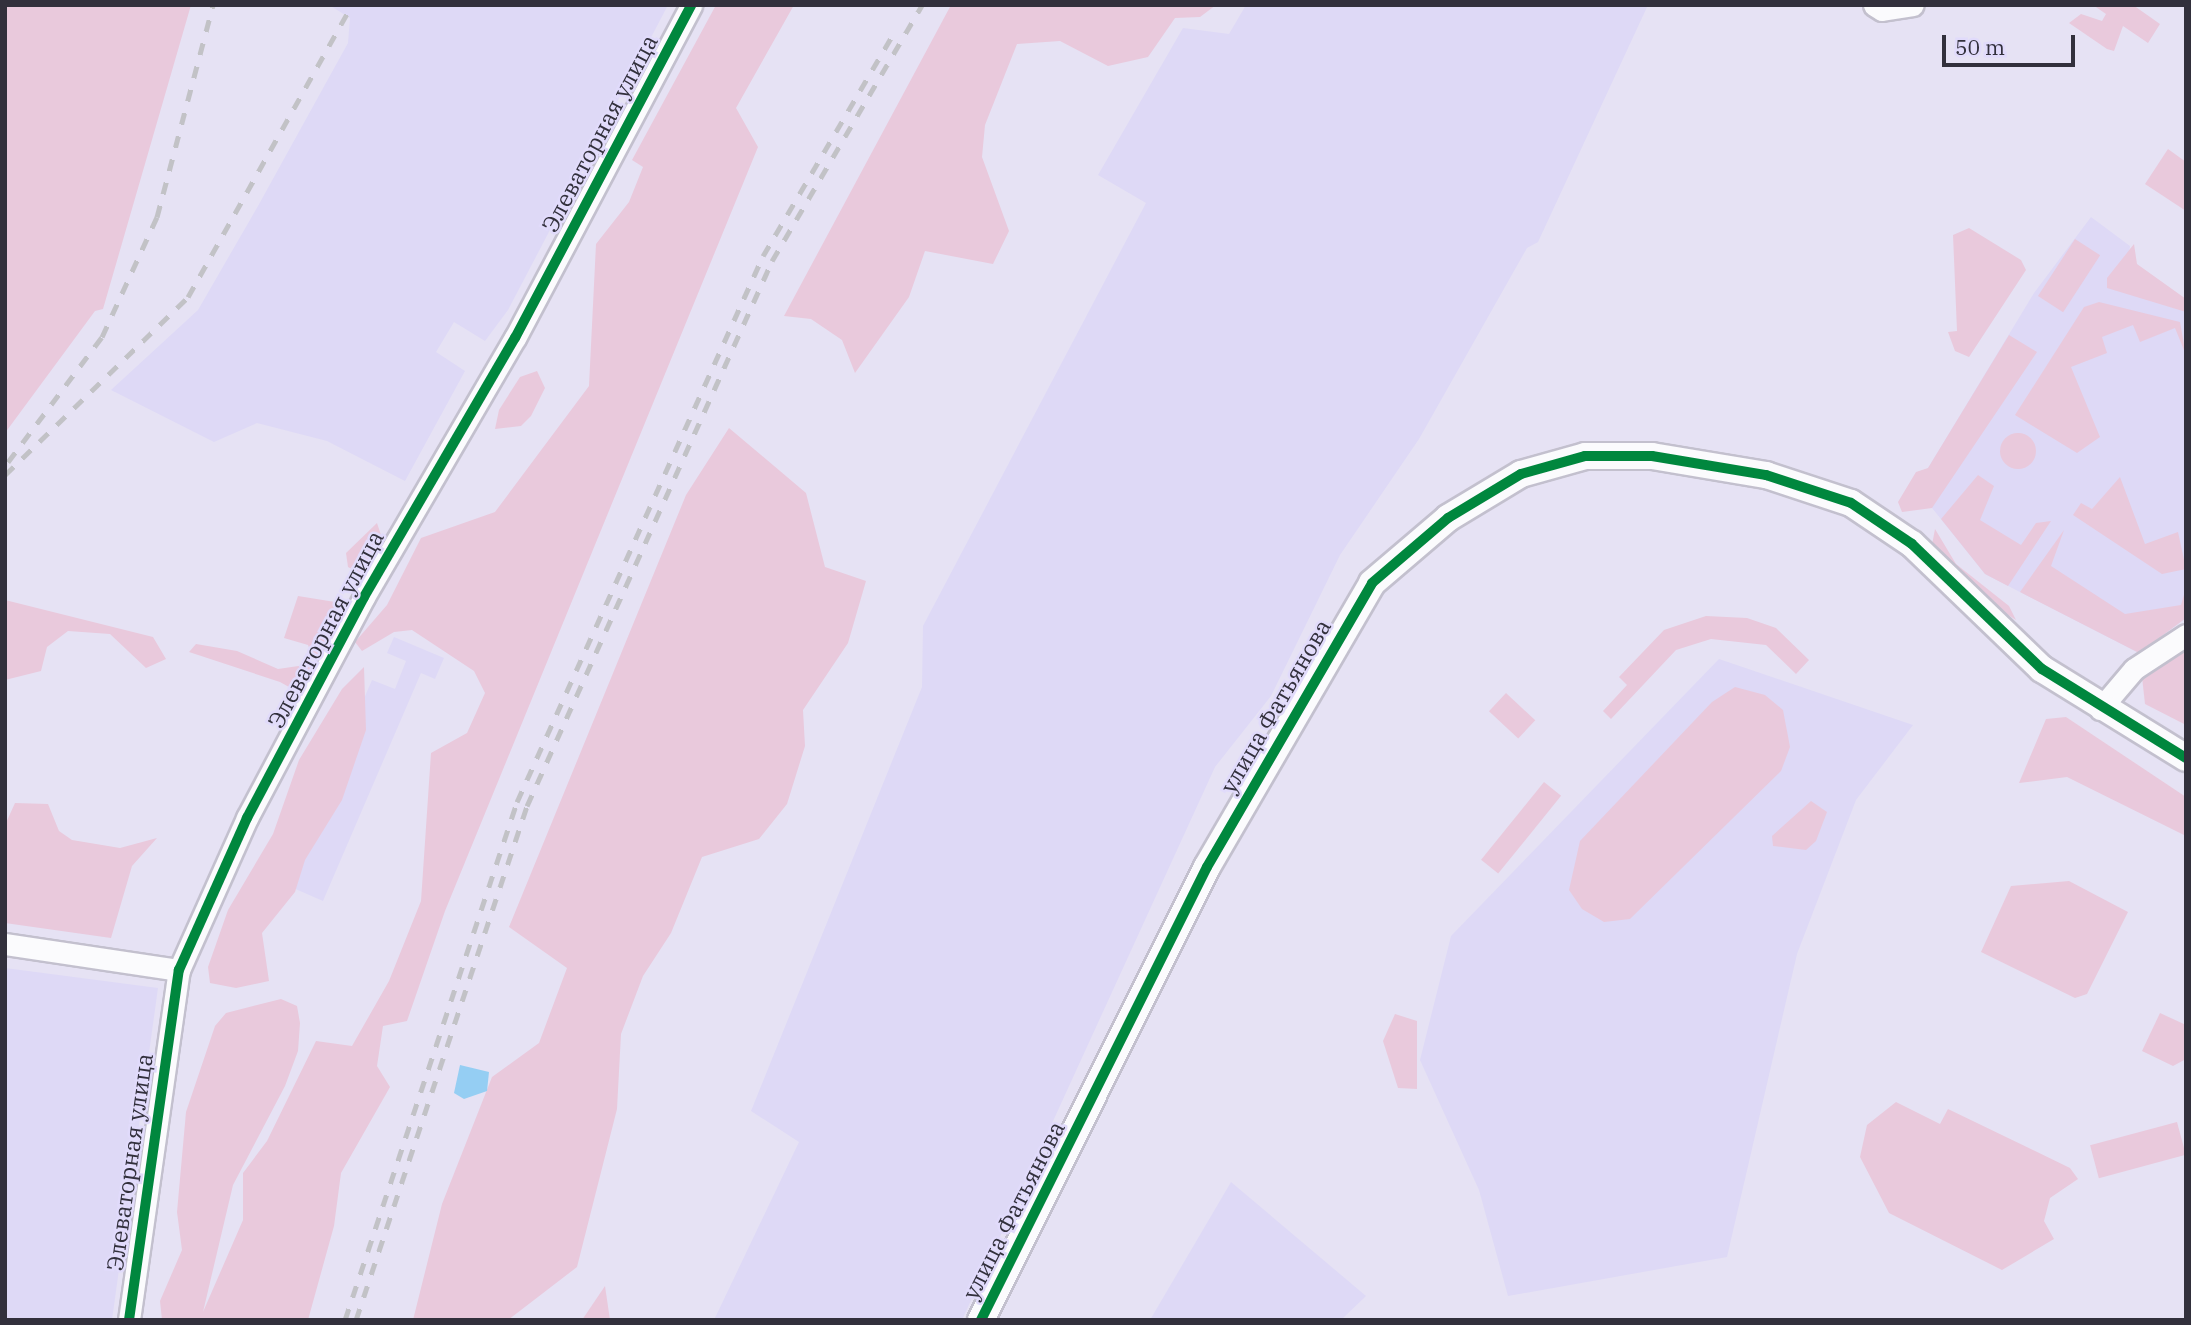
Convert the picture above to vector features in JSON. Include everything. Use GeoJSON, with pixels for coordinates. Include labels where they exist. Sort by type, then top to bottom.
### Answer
{"type":"FeatureCollection","features":[{"type":"Feature","properties":{"kind":"street","name":"Элеваторная улица"},"geometry":{"type":"LineString","coordinates":[[130,1320],[179,970],[247,818],[364,597],[515,338],[691,5]]}},
{"type":"Feature","properties":{"kind":"street"},"geometry":{"type":"LineString","coordinates":[[1874,5],[1882,10],[1913,5]]}},
{"type":"Feature","properties":{"kind":"street","name":"улица Фатьянова"},"geometry":{"type":"LineString","coordinates":[[981,1320],[1207,867],[1351,618],[1394,558],[1521,474],[1585,456],[1652,456],[1766,475],[1851,503],[1912,544],[2017,649],[2100,709],[2186,758]]}},
{"type":"Feature","properties":{"kind":"street"},"geometry":{"type":"LineString","coordinates":[[2100,709],[2134,669],[2186,635]]}},
{"type":"Feature","properties":{"kind":"street"},"geometry":{"type":"LineString","coordinates":[[5,944],[179,970]]}},
{"type":"Feature","properties":{"kind":"shaded area"},"geometry":{"type":"Polygon","coordinates":[[[5,5],[191,5],[103,309],[95,311],[5,433],[5,5]]]}},
{"type":"Feature","properties":{"kind":"shaded area"},"geometry":{"type":"Polygon","coordinates":[[[329,5],[668,5],[508,310],[485,341],[454,322],[436,352],[465,371],[405,481],[327,441],[257,423],[214,442],[111,390],[198,310],[258,206],[348,43],[350,18],[329,5]]]}},
{"type":"Feature","properties":{"kind":"shaded area"},"geometry":{"type":"Polygon","coordinates":[[[716,5],[794,5],[736,108],[758,147],[445,911],[407,1021],[383,1026],[377,1066],[390,1087],[341,1173],[334,1226],[308,1320],[162,1320],[160,1301],[182,1250],[177,1212],[186,1112],[215,1026],[226,1013],[281,999],[297,1006],[300,1023],[298,1051],[285,1086],[233,1185],[203,1312],[243,1220],[243,1173],[267,1141],[316,1041],[352,1046],[389,981],[421,901],[431,753],[467,733],[485,693],[474,671],[412,630],[394,632],[362,651],[355,642],[387,605],[421,538],[495,512],[589,386],[596,244],[629,202],[643,167],[632,160],[716,5]]]}},
{"type":"Feature","properties":{"kind":"shaded area"},"geometry":{"type":"Polygon","coordinates":[[[951,5],[1216,5],[1200,17],[1175,18],[1148,57],[1108,66],[1060,41],[1017,44],[985,125],[982,157],[1009,231],[993,264],[925,251],[909,297],[855,373],[842,340],[811,319],[784,316],[951,5]]]}},
{"type":"Feature","properties":{"kind":"shaded area"},"geometry":{"type":"Polygon","coordinates":[[[1246,5],[1648,5],[1538,242],[1527,248],[1419,439],[1340,555],[1271,696],[1215,767],[962,1320],[714,1320],[799,1142],[751,1111],[922,687],[923,626],[1146,203],[1098,175],[1183,28],[1229,34],[1246,5]]]}},
{"type":"Feature","properties":{"kind":"shaded area"},"geometry":{"type":"Polygon","coordinates":[[[2093,5],[2133,5],[2160,24],[2148,43],[2123,26],[2114,51],[2069,23],[2081,14],[2102,21],[2106,14],[2093,5]]]}},
{"type":"Feature","properties":{"kind":"shaded area"},"geometry":{"type":"Polygon","coordinates":[[[2168,149],[2186,162],[2186,211],[2145,184],[2168,149]]]}},
{"type":"Feature","properties":{"kind":"shaded area"},"geometry":{"type":"Polygon","coordinates":[[[2091,217],[2130,246],[2127,269],[2186,305],[2186,618],[2139,653],[1985,574],[1916,488],[2034,293],[2091,217]]]}},
{"type":"Feature","properties":{"kind":"shaded area"},"geometry":{"type":"Polygon","coordinates":[[[1969,228],[2021,260],[2026,270],[1969,357],[1955,351],[1948,332],[1957,331],[1953,235],[1969,228]]]}},
{"type":"Feature","properties":{"kind":"shaded area"},"geometry":{"type":"Polygon","coordinates":[[[2075,239],[2100,255],[2063,312],[2038,296],[2075,239]]]}},
{"type":"Feature","properties":{"kind":"shaded area"},"geometry":{"type":"Polygon","coordinates":[[[2134,244],[2137,264],[2186,299],[2186,312],[2107,288],[2107,278],[2134,244]]]}},
{"type":"Feature","properties":{"kind":"shaded area"},"geometry":{"type":"Polygon","coordinates":[[[2099,302],[2180,322],[2186,355],[2175,328],[2140,342],[2133,325],[2102,337],[2107,353],[2071,367],[2100,437],[2077,453],[2015,415],[2084,307],[2099,302]]]}},
{"type":"Feature","properties":{"kind":"shaded area"},"geometry":{"type":"Polygon","coordinates":[[[2009,335],[2037,352],[1932,508],[1902,512],[1898,502],[1916,472],[1928,468],[2009,335]]]}},
{"type":"Feature","properties":{"kind":"shaded area"},"geometry":{"type":"Polygon","coordinates":[[[537,371],[545,388],[531,416],[521,426],[495,429],[499,410],[520,377],[537,371]]]}},
{"type":"Feature","properties":{"kind":"shaded area"},"geometry":{"type":"Polygon","coordinates":[[[729,428],[806,493],[825,567],[866,581],[848,643],[803,710],[805,746],[787,804],[759,839],[702,857],[671,933],[643,976],[621,1034],[617,1109],[577,1267],[508,1320],[413,1320],[442,1204],[492,1077],[539,1043],[567,968],[509,927],[686,495],[729,428]]]}},
{"type":"Feature","properties":{"kind":"shaded area"},"geometry":{"type":"Polygon","coordinates":[[[2018,433],[2031,438],[2036,451],[2031,464],[2018,469],[2005,464],[2000,451],[2005,438],[2018,433]]]}},
{"type":"Feature","properties":{"kind":"shaded area"},"geometry":{"type":"Polygon","coordinates":[[[1978,475],[1994,486],[1980,520],[2021,545],[2036,523],[2051,521],[2008,586],[1985,574],[1941,519],[1978,475]]]}},
{"type":"Feature","properties":{"kind":"shaded area"},"geometry":{"type":"Polygon","coordinates":[[[2120,477],[2145,544],[2178,532],[2186,569],[2162,574],[2073,515],[2081,503],[2092,509],[2120,477]]]}},
{"type":"Feature","properties":{"kind":"shaded area"},"geometry":{"type":"Polygon","coordinates":[[[377,523],[387,553],[359,573],[348,567],[346,553],[377,523]]]}},
{"type":"Feature","properties":{"kind":"shaded area"},"geometry":{"type":"Polygon","coordinates":[[[1935,529],[1956,564],[2009,606],[2016,620],[1978,595],[1931,550],[1935,529]]]}},
{"type":"Feature","properties":{"kind":"shaded area"},"geometry":{"type":"Polygon","coordinates":[[[2064,530],[2051,566],[2125,614],[2181,605],[2186,588],[2186,618],[2139,653],[2020,592],[2064,530]]]}},
{"type":"Feature","properties":{"kind":"shaded area"},"geometry":{"type":"Polygon","coordinates":[[[298,596],[335,602],[326,654],[312,655],[308,645],[284,638],[298,596]]]}},
{"type":"Feature","properties":{"kind":"shaded area"},"geometry":{"type":"Polygon","coordinates":[[[5,600],[153,637],[166,659],[146,668],[110,634],[68,631],[47,647],[41,671],[5,680],[5,600]]]}},
{"type":"Feature","properties":{"kind":"shaded area"},"geometry":{"type":"Polygon","coordinates":[[[1706,616],[1747,618],[1776,628],[1809,660],[1796,674],[1766,645],[1711,639],[1676,650],[1611,719],[1603,711],[1627,685],[1619,677],[1664,630],[1706,616]]]}},
{"type":"Feature","properties":{"kind":"shaded area"},"geometry":{"type":"Polygon","coordinates":[[[394,637],[444,658],[435,679],[421,673],[323,901],[284,884],[372,680],[395,689],[406,661],[387,653],[394,637]]]}},
{"type":"Feature","properties":{"kind":"shaded area"},"geometry":{"type":"Polygon","coordinates":[[[196,644],[237,651],[278,669],[312,664],[314,682],[300,715],[284,713],[289,687],[189,652],[196,644]]]}},
{"type":"Feature","properties":{"kind":"shaded area"},"geometry":{"type":"Polygon","coordinates":[[[2186,646],[2186,725],[2145,704],[2142,677],[2186,646]]]}},
{"type":"Feature","properties":{"kind":"shaded area"},"geometry":{"type":"Polygon","coordinates":[[[1719,659],[1913,725],[1856,800],[1797,954],[1727,1257],[1508,1296],[1479,1190],[1420,1060],[1451,936],[1719,659]]]}},
{"type":"Feature","properties":{"kind":"shaded area"},"geometry":{"type":"Polygon","coordinates":[[[364,667],[366,730],[342,800],[305,860],[295,892],[262,933],[269,981],[236,988],[210,983],[208,967],[228,910],[273,834],[299,760],[342,689],[364,667]]]}},
{"type":"Feature","properties":{"kind":"shaded area"},"geometry":{"type":"Polygon","coordinates":[[[1735,687],[1765,695],[1783,710],[1790,747],[1781,771],[1630,919],[1604,922],[1582,909],[1569,890],[1580,841],[1712,702],[1735,687]]]}},
{"type":"Feature","properties":{"kind":"shaded area"},"geometry":{"type":"Polygon","coordinates":[[[1506,693],[1535,720],[1518,739],[1489,711],[1506,693]]]}},
{"type":"Feature","properties":{"kind":"shaded area"},"geometry":{"type":"Polygon","coordinates":[[[2066,717],[2186,797],[2186,836],[2067,777],[2019,783],[2046,719],[2066,717]]]}},
{"type":"Feature","properties":{"kind":"shaded area"},"geometry":{"type":"Polygon","coordinates":[[[1544,782],[1561,796],[1498,874],[1481,860],[1544,782]]]}},
{"type":"Feature","properties":{"kind":"shaded area"},"geometry":{"type":"Polygon","coordinates":[[[1811,801],[1827,812],[1816,841],[1806,850],[1773,846],[1772,836],[1811,801]]]}},
{"type":"Feature","properties":{"kind":"shaded area"},"geometry":{"type":"Polygon","coordinates":[[[15,803],[48,804],[59,831],[72,840],[120,848],[157,838],[132,866],[111,938],[5,923],[5,825],[15,803]]]}},
{"type":"Feature","properties":{"kind":"shaded area"},"geometry":{"type":"Polygon","coordinates":[[[2069,881],[2128,912],[2087,994],[2075,998],[1981,952],[2011,886],[2069,881]]]}},
{"type":"Feature","properties":{"kind":"shaded area"},"geometry":{"type":"Polygon","coordinates":[[[5,968],[158,988],[112,1320],[5,1320],[5,968]]]}},
{"type":"Feature","properties":{"kind":"shaded area"},"geometry":{"type":"Polygon","coordinates":[[[2160,1013],[2186,1025],[2186,1059],[2173,1066],[2142,1051],[2160,1013]]]}},
{"type":"Feature","properties":{"kind":"shaded area"},"geometry":{"type":"Polygon","coordinates":[[[1395,1014],[1417,1021],[1417,1089],[1398,1088],[1383,1041],[1395,1014]]]}},
{"type":"Feature","properties":{"kind":"shaded area"},"geometry":{"type":"Polygon","coordinates":[[[1896,1102],[1940,1124],[1948,1109],[2070,1168],[2078,1179],[2050,1198],[2044,1221],[2054,1239],[2002,1270],[1889,1213],[1860,1157],[1867,1125],[1896,1102]]]}},
{"type":"Feature","properties":{"kind":"shaded area"},"geometry":{"type":"Polygon","coordinates":[[[2177,1122],[2186,1155],[2099,1178],[2090,1145],[2177,1122]]]}},
{"type":"Feature","properties":{"kind":"shaded area"},"geometry":{"type":"Polygon","coordinates":[[[1231,1182],[1366,1296],[1341,1320],[1150,1320],[1231,1182]]]}},
{"type":"Feature","properties":{"kind":"shaded area"},"geometry":{"type":"Polygon","coordinates":[[[605,1286],[610,1320],[582,1320],[605,1286]]]}},
{"type":"Feature","properties":{"kind":"water"},"geometry":{"type":"Polygon","coordinates":[[[460,1065],[489,1072],[487,1091],[464,1099],[454,1093],[460,1065]]]}},
{"type":"Feature","properties":{"kind":"railway"},"geometry":{"type":"LineString","coordinates":[[8,462],[102,337],[157,217],[213,5]]}},
{"type":"Feature","properties":{"kind":"railway"},"geometry":{"type":"LineString","coordinates":[[5,475],[188,297],[352,5]]}},
{"type":"Feature","properties":{"kind":"railway"},"geometry":{"type":"LineString","coordinates":[[356,1320],[527,806],[772,261],[922,5]]}},
{"type":"Feature","properties":{"kind":"railway"},"geometry":{"type":"LineString","coordinates":[[345,1320],[517,802],[763,256],[896,29]]}},
{"type":"Feature","properties":{"kind":"cycle path"},"geometry":{"type":"LineString","coordinates":[[129,1320],[179,970],[247,818],[364,597],[515,338],[691,5]]}},
{"type":"Feature","properties":{"kind":"cycle path"},"geometry":{"type":"LineString","coordinates":[[981,1320],[1207,867],[1372,583],[1448,518],[1521,474],[1585,456],[1652,456],[1766,475],[1851,503],[1912,544],[2042,669],[2186,758]]}}]}
